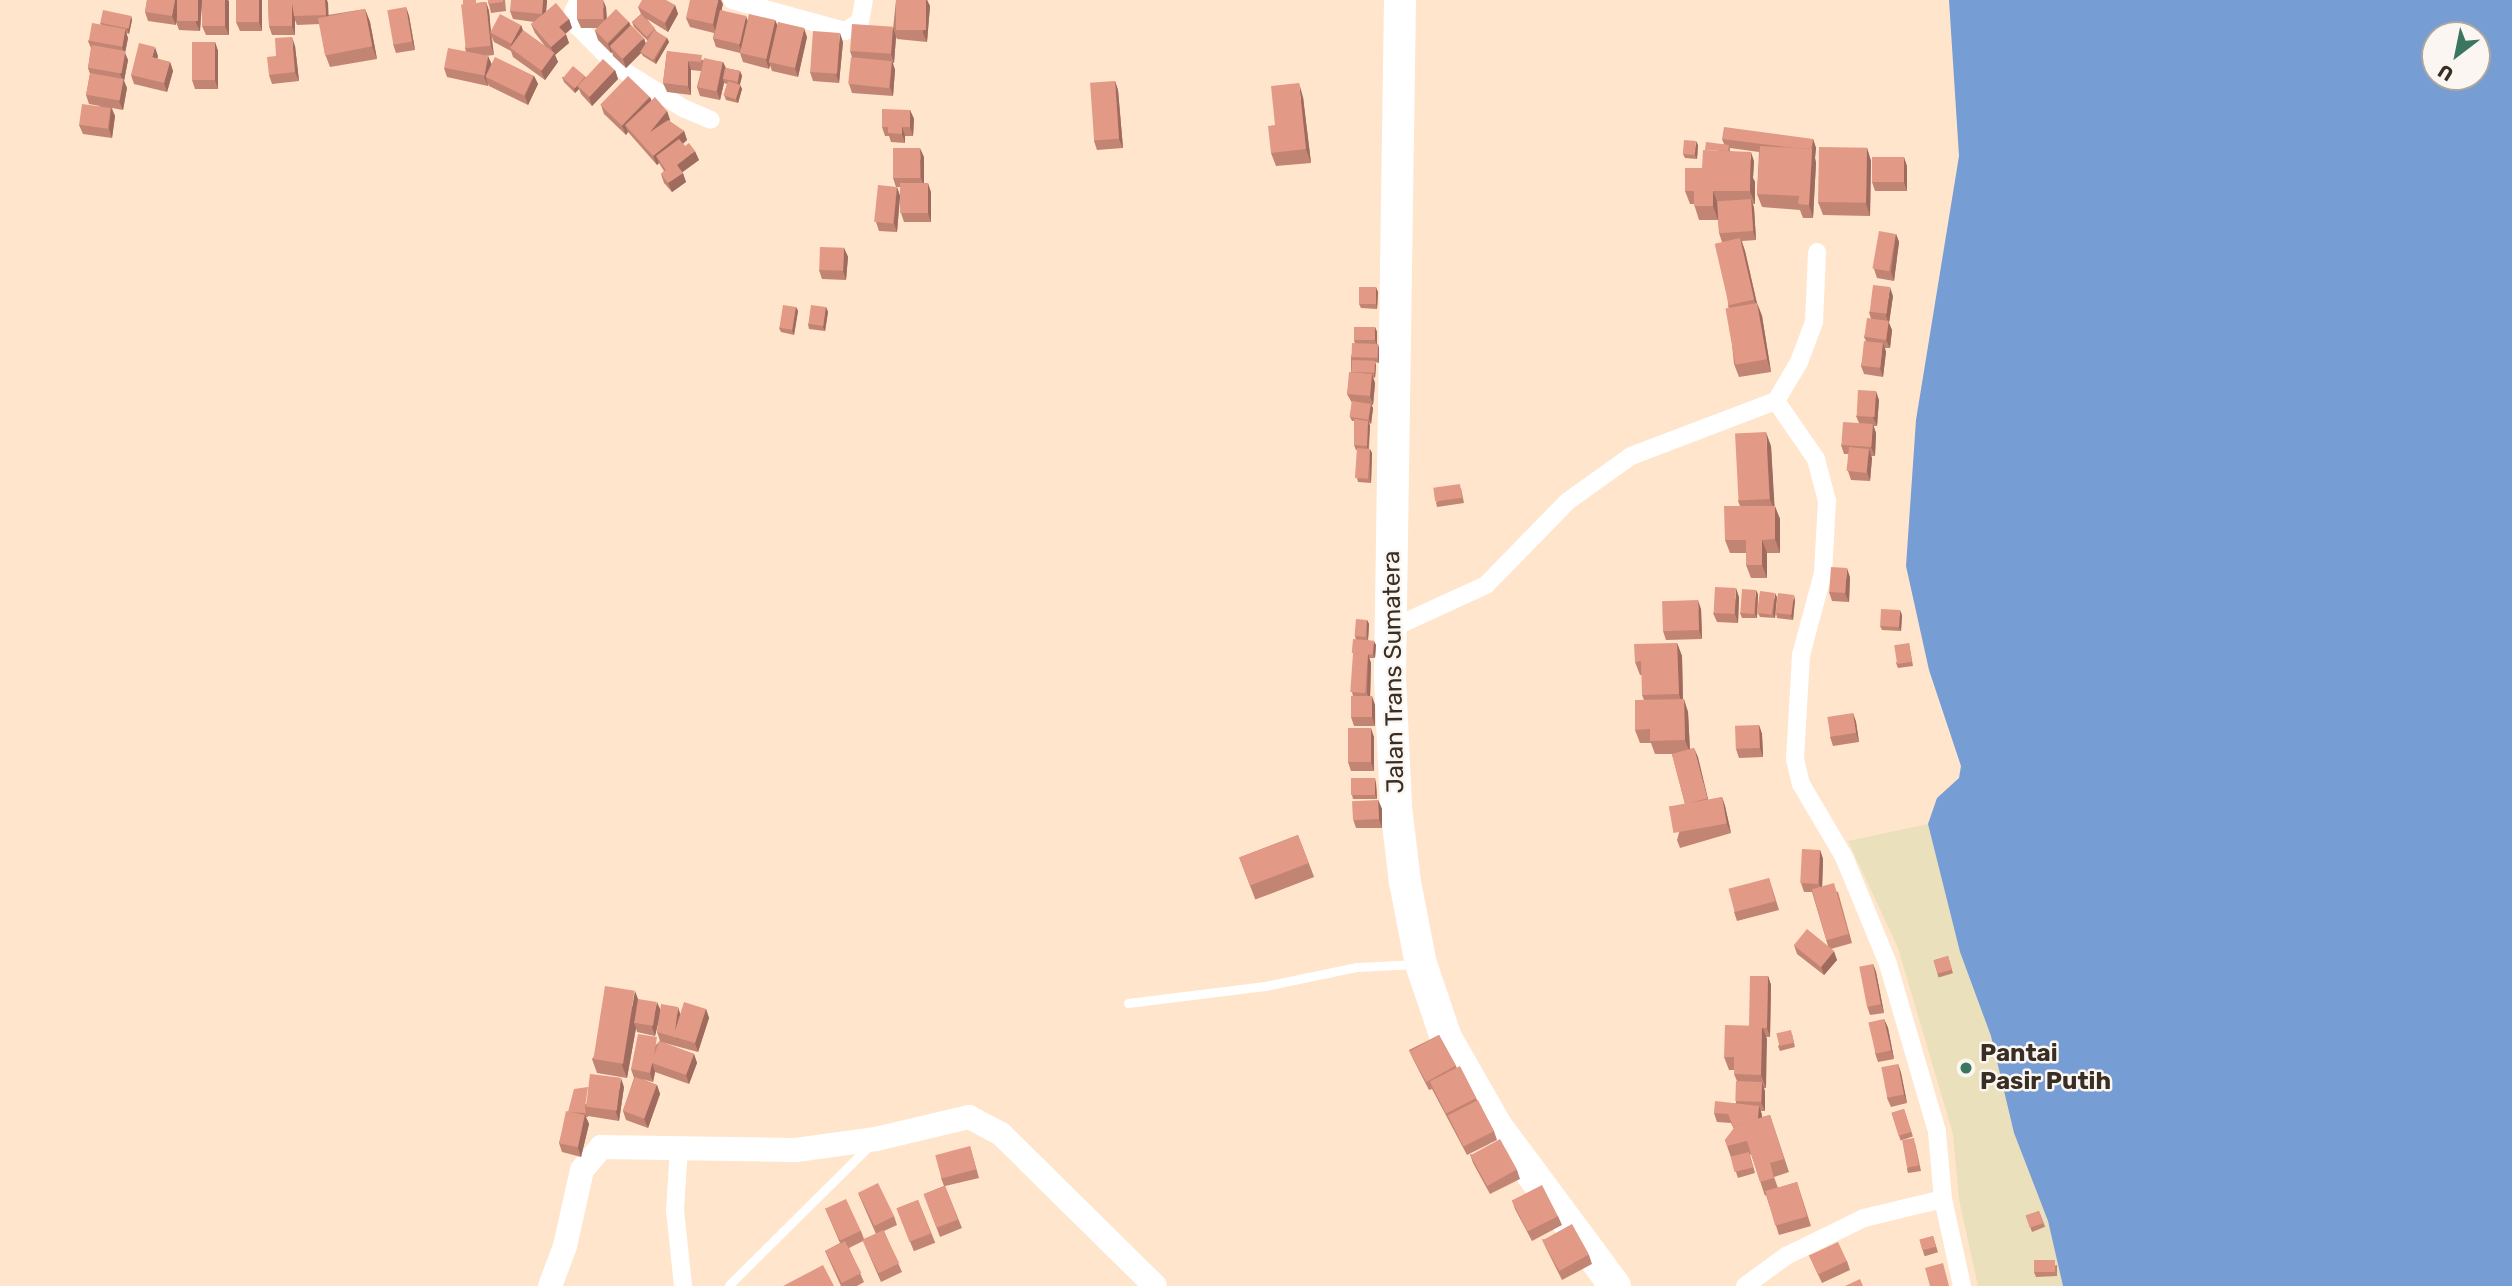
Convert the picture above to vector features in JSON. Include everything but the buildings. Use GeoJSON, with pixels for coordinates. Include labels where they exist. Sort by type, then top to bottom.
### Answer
{"type":"FeatureCollection","features":[{"type":"Feature","properties":{"kind":"highway","name":"Jalan Trans Sumatera"},"geometry":{"type":"LineString","coordinates":[[1400,0],[1390,629],[1396,807],[1422,964],[1446,1038],[1497,1127],[1615,1286]]}},
{"type":"Feature","properties":{"kind":"street"},"geometry":{"type":"LineString","coordinates":[[579,0],[574,19],[603,53],[658,94],[711,120]]}},
{"type":"Feature","properties":{"kind":"street"},"geometry":{"type":"LineString","coordinates":[[732,0],[845,31],[860,22],[864,0]]}},
{"type":"Feature","properties":{"kind":"street"},"geometry":{"type":"LineString","coordinates":[[1390,629],[1486,585],[1568,501],[1631,456],[1776,401],[1800,362],[1814,322],[1817,251]]}},
{"type":"Feature","properties":{"kind":"street"},"geometry":{"type":"LineString","coordinates":[[1776,401],[1816,459],[1827,501],[1823,573],[1801,655],[1795,738],[1801,784],[1821,813],[1844,857],[1888,964],[1937,1132],[1943,1199],[1962,1286]]}},
{"type":"Feature","properties":{"kind":"street"},"geometry":{"type":"LineString","coordinates":[[550,1286],[565,1247],[582,1170],[593,1152],[612,1145],[796,1150],[876,1139],[969,1117],[987,1124],[1155,1286]]}},
{"type":"Feature","properties":{"kind":"street"},"geometry":{"type":"LineString","coordinates":[[679,1148],[675,1210],[683,1286]]}},
{"type":"Feature","properties":{"kind":"street"},"geometry":{"type":"LineString","coordinates":[[1745,1286],[1786,1256],[1864,1218],[1943,1199]]}},
{"type":"Feature","properties":{"kind":"lane"},"geometry":{"type":"LineString","coordinates":[[1128,1003],[1265,986],[1357,967],[1422,964]]}},
{"type":"Feature","properties":{"kind":"lane"},"geometry":{"type":"LineString","coordinates":[[729,1285],[876,1139]]}},
{"type":"Feature","properties":{"kind":"sand","name":"Pantai Pasir Putih"},"geometry":{"type":"Polygon","coordinates":[[[1928,824],[1960,952],[1991,1036],[2014,1133],[2048,1221],[2063,1286],[1978,1286],[1959,1200],[1953,1134],[1898,948],[1848,841],[1928,824]]]}},
{"type":"Feature","properties":{"kind":"water"},"geometry":{"type":"Polygon","coordinates":[[[1949,0],[2512,0],[2512,1286],[2063,1286],[2048,1221],[2014,1133],[1991,1036],[1960,952],[1928,824],[1937,798],[1959,778],[1961,766],[1929,670],[1906,566],[1916,420],[1959,156],[1949,0]]]}},
{"type":"Feature","properties":{"kind":"place","name":"Pantai Pasir Putih"},"geometry":{"type":"Point","coordinates":[1966,1068]}}]}
